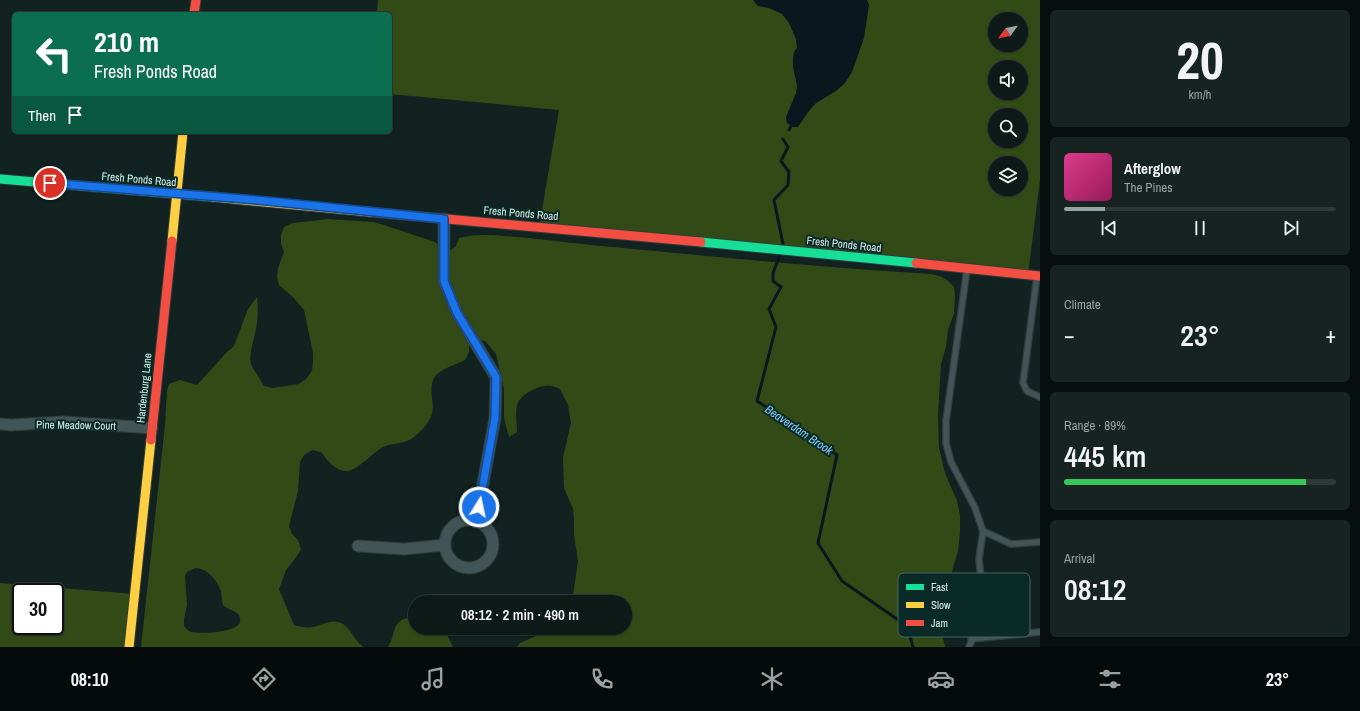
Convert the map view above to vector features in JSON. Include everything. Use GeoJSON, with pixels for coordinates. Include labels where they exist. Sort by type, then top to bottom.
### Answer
{"type":"FeatureCollection","features":[{"type":"Feature","properties":{"kind":"street"},"geometry":{"type":"LineString","coordinates":[[194,12],[196,0]]}},
{"type":"Feature","properties":{"kind":"street","name":"Hardenburg Lane"},"geometry":{"type":"LineString","coordinates":[[129,647],[183,134]]}},
{"type":"Feature","properties":{"kind":"street","name":"Fresh Ponds Road"},"geometry":{"type":"LineString","coordinates":[[0,179],[267,201],[444,219],[749,246],[967,270],[1039,276]]}},
{"type":"Feature","properties":{"kind":"street"},"geometry":{"type":"LineString","coordinates":[[444,219],[444,281],[457,313],[496,377],[495,418],[476,522]]}},
{"type":"Feature","properties":{"kind":"street","name":"Pine Meadow Court"},"geometry":{"type":"LineString","coordinates":[[0,424],[11,425],[63,422],[152,428]]}},
{"type":"Feature","properties":{"kind":"street"},"geometry":{"type":"LineString","coordinates":[[465,520],[476,522],[486,527],[492,540],[490,555],[486,561],[473,568],[465,568],[458,565],[449,557],[445,545],[450,529],[456,524],[465,520]]}},
{"type":"Feature","properties":{"kind":"street"},"geometry":{"type":"LineString","coordinates":[[358,546],[404,549],[445,545]]}},
{"type":"Feature","properties":{"kind":"lane"},"geometry":{"type":"LineString","coordinates":[[967,270],[946,421],[946,443],[951,462],[975,508],[983,531],[979,559],[980,573]]}},
{"type":"Feature","properties":{"kind":"lane"},"geometry":{"type":"LineString","coordinates":[[1039,276],[1023,383],[1027,391],[1040,397]]}},
{"type":"Feature","properties":{"kind":"lane"},"geometry":{"type":"LineString","coordinates":[[983,531],[1010,544],[1040,542]]}},
{"type":"Feature","properties":{"kind":"lane"},"geometry":{"type":"LineString","coordinates":[[1030,633],[1040,632]]}},
{"type":"Feature","properties":{"kind":"lane"},"geometry":{"type":"LineString","coordinates":[[969,647],[971,638],[982,637]]}},
{"type":"Feature","properties":{"kind":"green space"},"geometry":{"type":"Polygon","coordinates":[[[378,0],[1040,0],[1040,180],[1028,275],[539,227],[559,110],[392,94],[392,12],[377,12],[378,0]]]}},
{"type":"Feature","properties":{"kind":"green space"},"geometry":{"type":"Polygon","coordinates":[[[328,219],[373,222],[381,224],[435,242],[441,248],[449,251],[456,246],[459,238],[487,235],[804,265],[931,274],[940,276],[954,287],[955,296],[954,313],[948,330],[946,347],[941,364],[938,415],[939,448],[945,473],[957,501],[960,515],[958,551],[952,573],[898,573],[898,637],[943,637],[945,647],[517,647],[520,643],[537,635],[632,635],[632,595],[573,595],[578,561],[574,535],[573,509],[564,488],[563,457],[571,423],[568,405],[560,389],[552,386],[541,387],[530,391],[521,398],[517,406],[517,432],[509,437],[504,418],[504,389],[496,354],[485,341],[477,340],[469,344],[469,352],[465,360],[444,369],[434,378],[432,382],[433,410],[431,417],[422,429],[411,439],[402,443],[381,448],[355,469],[350,471],[343,471],[335,467],[321,452],[312,450],[304,455],[300,462],[298,491],[289,526],[292,534],[298,540],[301,549],[286,570],[279,589],[294,625],[310,627],[328,622],[339,622],[349,629],[358,642],[364,647],[141,647],[165,425],[167,390],[169,384],[180,380],[197,385],[234,346],[248,309],[257,297],[257,323],[250,360],[252,367],[264,386],[273,388],[299,384],[306,379],[312,371],[313,353],[304,310],[293,297],[279,285],[277,277],[278,268],[284,252],[281,244],[281,235],[284,227],[293,223],[328,219]],[[195,568],[187,572],[185,576],[187,605],[184,626],[191,632],[202,633],[226,631],[237,626],[240,622],[240,618],[237,613],[224,606],[221,591],[217,583],[207,572],[195,568]]]}},
{"type":"Feature","properties":{"kind":"green space"},"geometry":{"type":"Polygon","coordinates":[[[0,583],[12,584],[12,635],[64,635],[64,588],[134,594],[129,647],[0,647],[0,583]]]}},
{"type":"Feature","properties":{"kind":"green space"},"geometry":{"type":"Polygon","coordinates":[[[408,618],[408,635],[447,635],[453,647],[388,647],[395,628],[400,621],[408,618]]]}},
{"type":"Feature","properties":{"kind":"shaded area"},"geometry":{"type":"Polygon","coordinates":[[[753,0],[867,0],[869,5],[864,38],[852,72],[845,83],[836,91],[816,103],[798,127],[793,127],[787,123],[786,117],[796,93],[797,86],[793,67],[794,52],[797,48],[796,39],[789,23],[782,14],[769,8],[758,6],[753,0]]]}},
{"type":"Feature","properties":{"kind":"waterway","name":"Beaverdam Brook"},"geometry":{"type":"LineString","coordinates":[[789,130],[791,126]]}},
{"type":"Feature","properties":{"kind":"waterway","name":"Beaverdam Brook"},"geometry":{"type":"LineString","coordinates":[[783,139],[788,147],[781,161],[789,172],[788,185],[774,200],[783,244]]}},
{"type":"Feature","properties":{"kind":"waterway","name":"Beaverdam Brook"},"geometry":{"type":"LineString","coordinates":[[780,255],[773,273],[773,281],[781,287],[769,309],[776,327],[757,401],[837,455],[818,543],[842,581],[898,620]]}},
{"type":"Feature","properties":{"kind":"waterway","name":"Beaverdam Brook"},"geometry":{"type":"LineString","coordinates":[[910,637],[913,647]]}},
{"type":"Feature","properties":{"kind":"traffic: fast"},"geometry":{"type":"LineString","coordinates":[[0,179],[213,197]]}},
{"type":"Feature","properties":{"kind":"traffic: fast"},"geometry":{"type":"LineString","coordinates":[[701,242],[916,263]]}},
{"type":"Feature","properties":{"kind":"traffic: slow"},"geometry":{"type":"LineString","coordinates":[[172,241],[183,134]]}},
{"type":"Feature","properties":{"kind":"traffic: slow"},"geometry":{"type":"LineString","coordinates":[[213,197],[370,212]]}},
{"type":"Feature","properties":{"kind":"traffic: slow"},"geometry":{"type":"LineString","coordinates":[[129,647],[151,440]]}},
{"type":"Feature","properties":{"kind":"traffic: jam"},"geometry":{"type":"LineString","coordinates":[[194,12],[196,0]]}},
{"type":"Feature","properties":{"kind":"traffic: jam"},"geometry":{"type":"LineString","coordinates":[[370,212],[701,242]]}},
{"type":"Feature","properties":{"kind":"traffic: jam"},"geometry":{"type":"LineString","coordinates":[[151,440],[172,241]]}},
{"type":"Feature","properties":{"kind":"traffic: jam"},"geometry":{"type":"LineString","coordinates":[[916,263],[1040,276]]}},
{"type":"Feature","properties":{"kind":"route"},"geometry":{"type":"LineString","coordinates":[[50,183],[267,201],[444,219],[444,281],[457,313],[496,377],[495,418],[479,507]]}}]}
